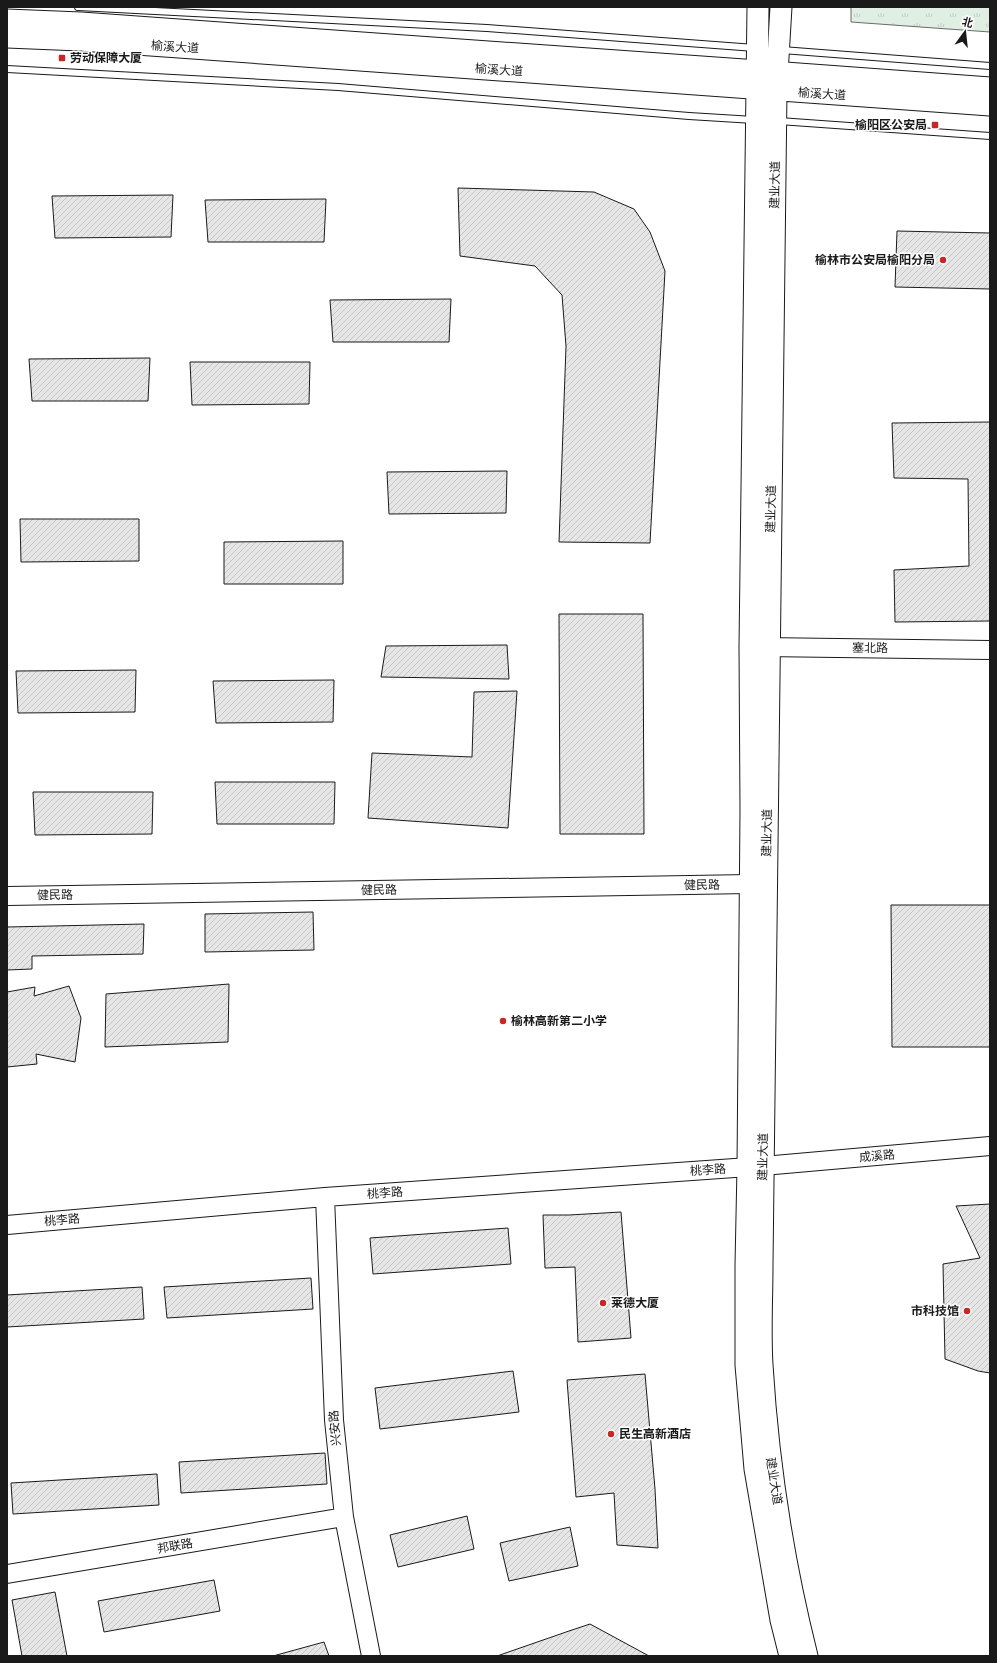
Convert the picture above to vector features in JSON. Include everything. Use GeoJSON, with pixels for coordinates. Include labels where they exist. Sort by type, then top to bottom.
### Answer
{"type":"FeatureCollection","features":[{"type":"Feature","properties":{"kind":"main road","name":"建业大道"},"geometry":{"type":"LineString","coordinates":[[758,7],[768,49],[759,647],[756,1167],[746,1265],[746,1365],[755,1469],[781,1620],[790,1656]]}},
{"type":"Feature","properties":{"kind":"main road","name":"建业大道"},"geometry":{"type":"LineString","coordinates":[[768,49],[781,7]]}},
{"type":"Feature","properties":{"kind":"main road","name":"榆溪大道"},"geometry":{"type":"LineString","coordinates":[[7,20],[81,23],[767,80],[990,105]]}},
{"type":"Feature","properties":{"kind":"main road","name":"榆溪大道"},"geometry":{"type":"LineString","coordinates":[[7,37],[767,80],[990,88]]}},
{"type":"Feature","properties":{"kind":"main road","name":"建业大道"},"geometry":{"type":"LineString","coordinates":[[759,647],[750,884],[762,1364],[770,1466],[797,1616],[807,1656]]}},
{"type":"Feature","properties":{"kind":"street","name":"塞北路"},"geometry":{"type":"LineString","coordinates":[[759,647],[990,650]]}},
{"type":"Feature","properties":{"kind":"street","name":"健民路"},"geometry":{"type":"LineString","coordinates":[[7,896],[750,884]]}},
{"type":"Feature","properties":{"kind":"street","name":"成溪路"},"geometry":{"type":"LineString","coordinates":[[756,1167],[990,1146]]}},
{"type":"Feature","properties":{"kind":"street","name":"桃李路"},"geometry":{"type":"LineString","coordinates":[[7,1225],[325,1197],[756,1167]]}},
{"type":"Feature","properties":{"kind":"street","name":"兴安路"},"geometry":{"type":"LineString","coordinates":[[325,1197],[334,1420],[344,1517],[371,1656]]}},
{"type":"Feature","properties":{"kind":"street","name":"邦联路"},"geometry":{"type":"LineString","coordinates":[[7,1574],[344,1517]]}},
{"type":"Feature","properties":{"kind":"lane"},"geometry":{"type":"LineString","coordinates":[[78,7],[487,28],[990,66]]}},
{"type":"Feature","properties":{"kind":"lane"},"geometry":{"type":"LineString","coordinates":[[7,69],[338,86],[689,116],[990,136]]}},
{"type":"Feature","properties":{"kind":"green space"},"geometry":{"type":"Polygon","coordinates":[[[851,7],[990,7],[990,32],[851,22],[851,7]]]}},
{"type":"Feature","properties":{"kind":"building"},"geometry":{"type":"Polygon","coordinates":[[[458,188],[594,192],[634,209],[650,232],[665,271],[650,543],[559,542],[566,346],[562,295],[535,266],[460,256],[458,188]]]}},
{"type":"Feature","properties":{"kind":"building"},"geometry":{"type":"Polygon","coordinates":[[[173,195],[171,237],[55,238],[52,196],[173,195]]]}},
{"type":"Feature","properties":{"kind":"building"},"geometry":{"type":"Polygon","coordinates":[[[326,199],[324,242],[208,242],[205,200],[326,199]]]}},
{"type":"Feature","properties":{"kind":"building","name":"榆林市公安局榆阳分局"},"geometry":{"type":"Polygon","coordinates":[[[897,231],[990,233],[990,289],[895,287],[897,231]]]}},
{"type":"Feature","properties":{"kind":"building"},"geometry":{"type":"Polygon","coordinates":[[[451,299],[449,342],[333,342],[330,300],[451,299]]]}},
{"type":"Feature","properties":{"kind":"building"},"geometry":{"type":"Polygon","coordinates":[[[150,358],[148,401],[32,401],[29,359],[150,358]]]}},
{"type":"Feature","properties":{"kind":"building"},"geometry":{"type":"Polygon","coordinates":[[[190,362],[310,362],[309,404],[192,405],[190,362]]]}},
{"type":"Feature","properties":{"kind":"building"},"geometry":{"type":"Polygon","coordinates":[[[990,422],[990,621],[895,622],[894,570],[969,566],[968,479],[894,478],[892,423],[990,422]]]}},
{"type":"Feature","properties":{"kind":"building"},"geometry":{"type":"Polygon","coordinates":[[[507,471],[506,513],[389,514],[387,472],[507,471]]]}},
{"type":"Feature","properties":{"kind":"building"},"geometry":{"type":"Polygon","coordinates":[[[20,519],[139,519],[139,561],[21,562],[20,519]]]}},
{"type":"Feature","properties":{"kind":"building"},"geometry":{"type":"Polygon","coordinates":[[[343,541],[343,584],[224,584],[224,542],[343,541]]]}},
{"type":"Feature","properties":{"kind":"building"},"geometry":{"type":"Polygon","coordinates":[[[559,614],[643,614],[644,834],[560,834],[559,614]]]}},
{"type":"Feature","properties":{"kind":"building"},"geometry":{"type":"Polygon","coordinates":[[[507,645],[509,679],[381,677],[386,646],[507,645]]]}},
{"type":"Feature","properties":{"kind":"building"},"geometry":{"type":"Polygon","coordinates":[[[136,670],[135,712],[18,713],[16,671],[136,670]]]}},
{"type":"Feature","properties":{"kind":"building"},"geometry":{"type":"Polygon","coordinates":[[[334,680],[333,722],[216,723],[213,681],[334,680]]]}},
{"type":"Feature","properties":{"kind":"building"},"geometry":{"type":"Polygon","coordinates":[[[517,691],[508,828],[368,818],[372,753],[472,757],[474,692],[517,691]]]}},
{"type":"Feature","properties":{"kind":"building"},"geometry":{"type":"Polygon","coordinates":[[[215,782],[335,782],[334,824],[217,824],[215,782]]]}},
{"type":"Feature","properties":{"kind":"building"},"geometry":{"type":"Polygon","coordinates":[[[33,792],[153,792],[152,834],[35,835],[33,792]]]}},
{"type":"Feature","properties":{"kind":"building"},"geometry":{"type":"Polygon","coordinates":[[[891,905],[990,905],[990,1047],[892,1047],[891,905]]]}},
{"type":"Feature","properties":{"kind":"building"},"geometry":{"type":"Polygon","coordinates":[[[313,912],[314,950],[205,952],[205,914],[313,912]]]}},
{"type":"Feature","properties":{"kind":"building"},"geometry":{"type":"Polygon","coordinates":[[[144,924],[143,954],[32,956],[32,969],[7,970],[7,927],[144,924]]]}},
{"type":"Feature","properties":{"kind":"building"},"geometry":{"type":"Polygon","coordinates":[[[229,984],[228,1042],[105,1047],[106,994],[229,984]]]}},
{"type":"Feature","properties":{"kind":"building"},"geometry":{"type":"Polygon","coordinates":[[[69,986],[81,1018],[75,1062],[36,1054],[37,1064],[7,1067],[7,992],[35,987],[34,996],[69,986]]]}},
{"type":"Feature","properties":{"kind":"building","name":"市科技馆"},"geometry":{"type":"Polygon","coordinates":[[[990,1204],[990,1373],[978,1371],[945,1359],[943,1264],[980,1258],[956,1206],[990,1204]]]}},
{"type":"Feature","properties":{"kind":"building","name":"莱德大厦"},"geometry":{"type":"Polygon","coordinates":[[[621,1212],[631,1338],[578,1342],[575,1267],[545,1268],[543,1215],[621,1212]]]}},
{"type":"Feature","properties":{"kind":"building"},"geometry":{"type":"Polygon","coordinates":[[[508,1228],[511,1264],[373,1274],[370,1238],[508,1228]]]}},
{"type":"Feature","properties":{"kind":"building"},"geometry":{"type":"Polygon","coordinates":[[[311,1278],[313,1309],[167,1318],[164,1287],[311,1278]]]}},
{"type":"Feature","properties":{"kind":"building"},"geometry":{"type":"Polygon","coordinates":[[[142,1287],[144,1319],[7,1327],[7,1295],[142,1287]]]}},
{"type":"Feature","properties":{"kind":"building"},"geometry":{"type":"Polygon","coordinates":[[[513,1371],[519,1412],[380,1429],[375,1388],[513,1371]]]}},
{"type":"Feature","properties":{"kind":"building","name":"民生高新酒店"},"geometry":{"type":"Polygon","coordinates":[[[645,1374],[655,1489],[658,1548],[617,1545],[614,1493],[576,1497],[567,1380],[645,1374]]]}},
{"type":"Feature","properties":{"kind":"building"},"geometry":{"type":"Polygon","coordinates":[[[325,1453],[327,1484],[181,1493],[179,1462],[325,1453]]]}},
{"type":"Feature","properties":{"kind":"building"},"geometry":{"type":"Polygon","coordinates":[[[157,1474],[159,1505],[13,1514],[11,1483],[157,1474]]]}},
{"type":"Feature","properties":{"kind":"building"},"geometry":{"type":"Polygon","coordinates":[[[467,1516],[474,1549],[398,1567],[390,1535],[467,1516]]]}},
{"type":"Feature","properties":{"kind":"building"},"geometry":{"type":"Polygon","coordinates":[[[570,1527],[578,1566],[509,1581],[500,1543],[570,1527]]]}},
{"type":"Feature","properties":{"kind":"building"},"geometry":{"type":"Polygon","coordinates":[[[214,1580],[220,1611],[104,1632],[98,1601],[214,1580]]]}},
{"type":"Feature","properties":{"kind":"building"},"geometry":{"type":"Polygon","coordinates":[[[55,1592],[67,1656],[22,1656],[12,1600],[55,1592]]]}},
{"type":"Feature","properties":{"kind":"building"},"geometry":{"type":"Polygon","coordinates":[[[590,1624],[649,1656],[497,1656],[569,1631],[590,1624]]]}},
{"type":"Feature","properties":{"kind":"building"},"geometry":{"type":"Polygon","coordinates":[[[324,1642],[329,1656],[273,1656],[324,1642]]]}},
{"type":"Feature","properties":{"kind":"place","name":"劳动保障大厦"},"geometry":{"type":"Point","coordinates":[62,58]}},
{"type":"Feature","properties":{"kind":"place","name":"榆阳区公安局"},"geometry":{"type":"Point","coordinates":[935,125]}},
{"type":"Feature","properties":{"kind":"place","name":"榆林市公安局榆阳分局"},"geometry":{"type":"Point","coordinates":[943,260]}},
{"type":"Feature","properties":{"kind":"place","name":"榆林高新第二小学"},"geometry":{"type":"Point","coordinates":[503,1021]}},
{"type":"Feature","properties":{"kind":"place","name":"莱德大厦"},"geometry":{"type":"Point","coordinates":[603,1303]}},
{"type":"Feature","properties":{"kind":"place","name":"市科技馆"},"geometry":{"type":"Point","coordinates":[967,1311]}},
{"type":"Feature","properties":{"kind":"place","name":"民生高新酒店"},"geometry":{"type":"Point","coordinates":[611,1434]}}]}
